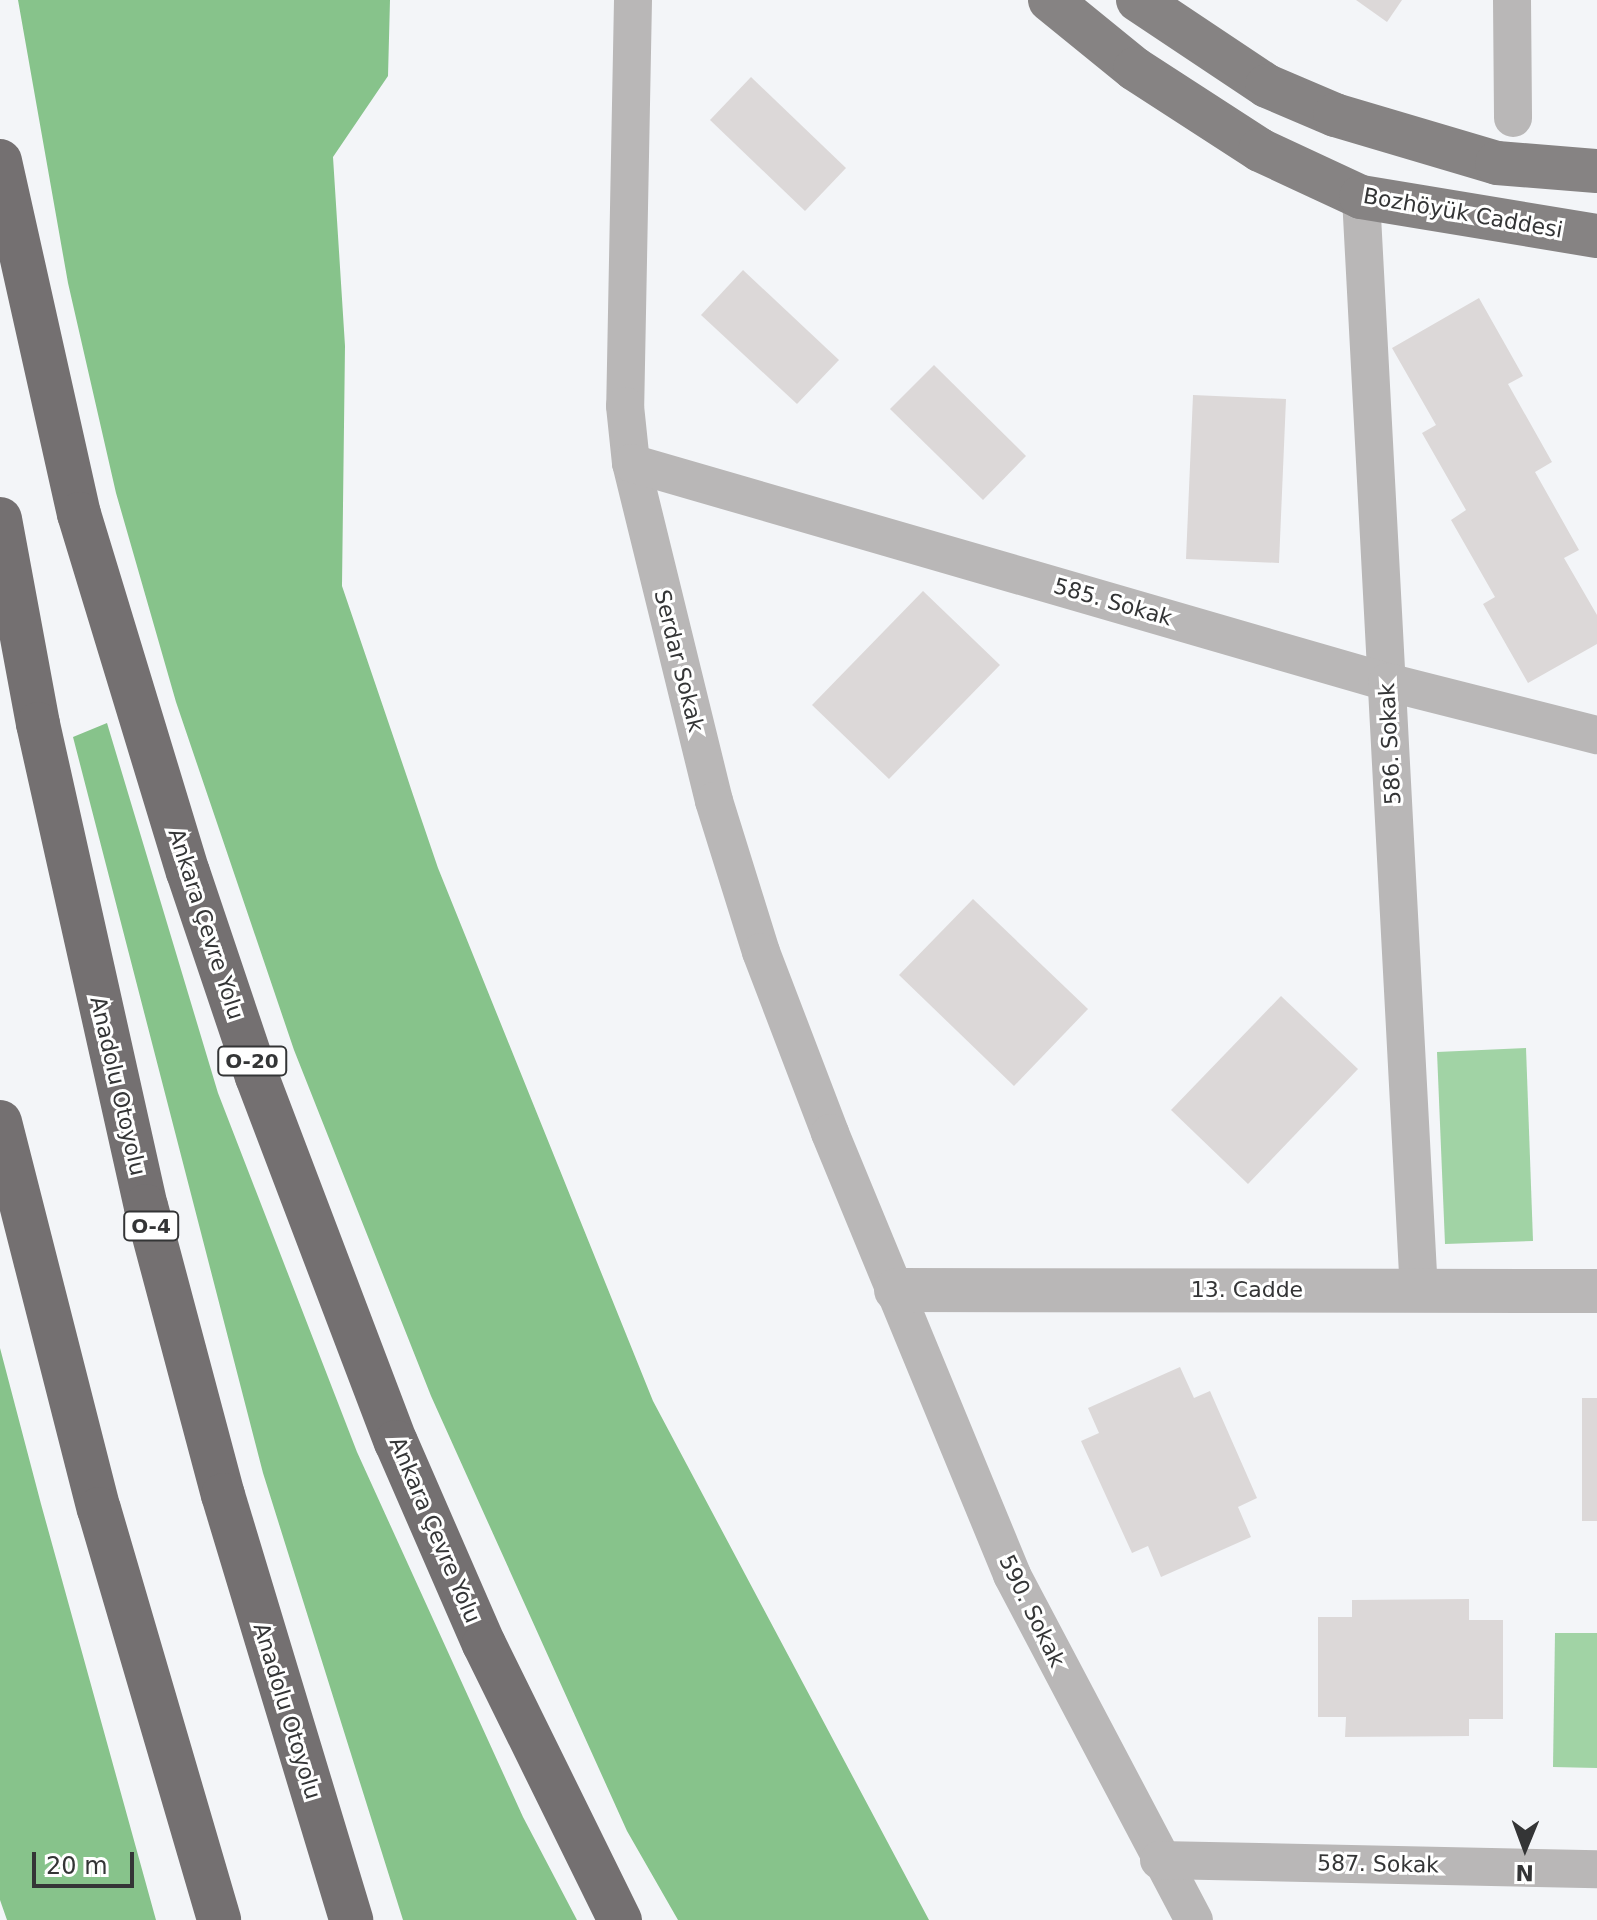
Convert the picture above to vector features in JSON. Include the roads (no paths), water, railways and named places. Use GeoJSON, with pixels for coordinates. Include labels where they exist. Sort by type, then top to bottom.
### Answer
{"type":"FeatureCollection","features":[{"type":"Feature","properties":{"kind":"highway","name":"Ankara Çevre Yolu"},"geometry":{"type":"LineString","coordinates":[[0,161],[79,514],[183,857],[257,1077],[403,1457],[484,1644],[620,1920]]}},
{"type":"Feature","properties":{"kind":"highway","name":"Anadolu Otoyolu"},"geometry":{"type":"LineString","coordinates":[[0,519],[38,724],[146,1206],[223,1495],[351,1920]]}},
{"type":"Feature","properties":{"kind":"highway"},"geometry":{"type":"LineString","coordinates":[[0,1122],[99,1509],[219,1920]]}},
{"type":"Feature","properties":{"kind":"main road","name":"Bozhöyük Caddesi"},"geometry":{"type":"LineString","coordinates":[[1050,0],[1135,69],[1260,150],[1361,197],[1597,236]]}},
{"type":"Feature","properties":{"kind":"main road"},"geometry":{"type":"LineString","coordinates":[[1138,0],[1267,86],[1335,115],[1497,163],[1597,171]]}},
{"type":"Feature","properties":{"kind":"street","name":"Serdar Sokak"},"geometry":{"type":"LineString","coordinates":[[633,0],[625,406],[631,463],[714,801],[761,952],[896,1290]]}},
{"type":"Feature","properties":{"kind":"street"},"geometry":{"type":"LineString","coordinates":[[1512,0],[1513,118]]}},
{"type":"Feature","properties":{"kind":"street","name":"586. Sokak"},"geometry":{"type":"LineString","coordinates":[[1361,197],[1419,1291]]}},
{"type":"Feature","properties":{"kind":"street","name":"585. Sokak"},"geometry":{"type":"LineString","coordinates":[[631,463],[1387,682],[1597,735]]}},
{"type":"Feature","properties":{"kind":"street","name":"13. Cadde"},"geometry":{"type":"LineString","coordinates":[[896,1290],[1597,1291]]}},
{"type":"Feature","properties":{"kind":"street","name":"590. Sokak"},"geometry":{"type":"LineString","coordinates":[[896,1290],[1012,1575],[1159,1860],[1194,1920]]}},
{"type":"Feature","properties":{"kind":"street","name":"587. Sokak"},"geometry":{"type":"LineString","coordinates":[[1159,1860],[1597,1869]]}}]}
